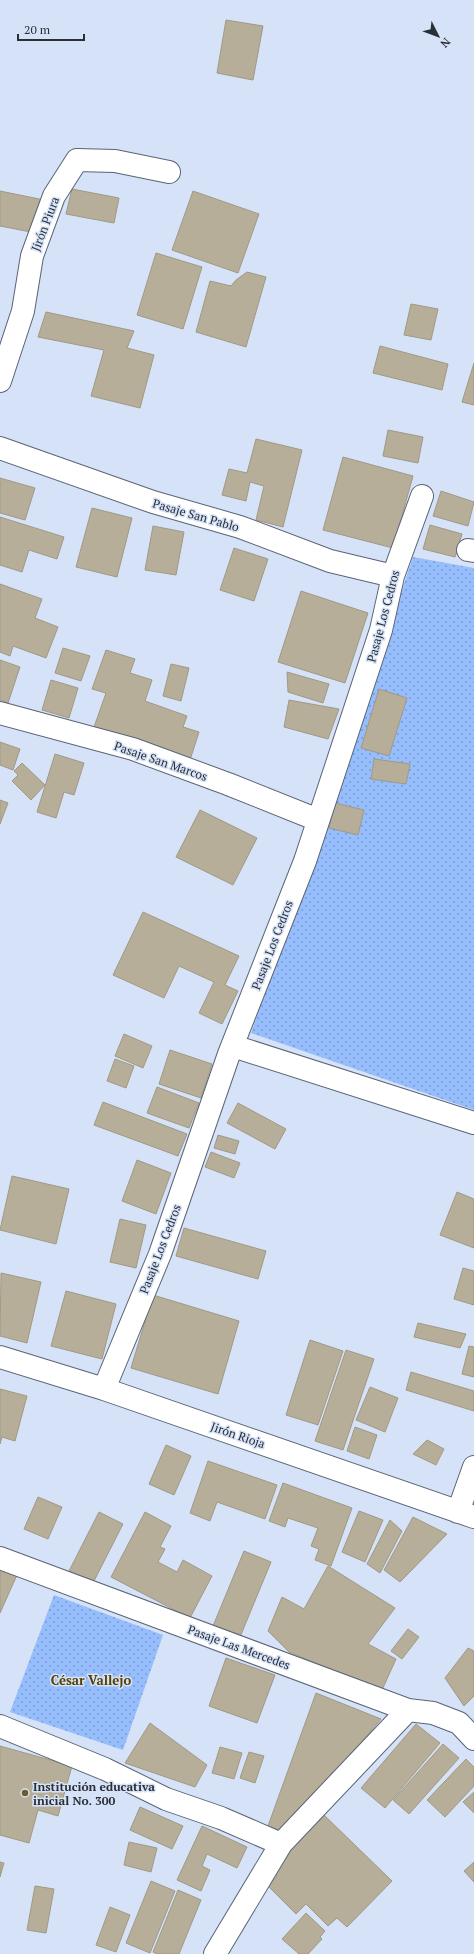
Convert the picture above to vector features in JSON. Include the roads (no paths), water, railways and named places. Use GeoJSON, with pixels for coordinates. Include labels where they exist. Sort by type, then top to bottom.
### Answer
{"type":"FeatureCollection","features":[{"type":"Feature","properties":{"kind":"street","name":"Jirón Piura"},"geometry":{"type":"LineString","coordinates":[[0,381],[23,311],[32,256],[54,196],[77,160],[115,161],[169,172]]}},
{"type":"Feature","properties":{"kind":"street","name":"Pasaje San Pablo"},"geometry":{"type":"LineString","coordinates":[[0,448],[153,502],[240,528],[330,562],[393,576]]}},
{"type":"Feature","properties":{"kind":"street","name":"Pasaje Los Cedros"},"geometry":{"type":"LineString","coordinates":[[104,1389],[160,1254],[233,1046],[305,861],[381,630],[393,576],[422,496]]}},
{"type":"Feature","properties":{"kind":"street","name":"Pasaje San Marcos"},"geometry":{"type":"LineString","coordinates":[[0,713],[133,749],[228,784],[318,820]]}},
{"type":"Feature","properties":{"kind":"street"},"geometry":{"type":"LineString","coordinates":[[233,1046],[474,1123]]}},
{"type":"Feature","properties":{"kind":"street","name":"Jirón Rioja"},"geometry":{"type":"LineString","coordinates":[[0,1357],[104,1389],[407,1493],[466,1515]]}},
{"type":"Feature","properties":{"kind":"street"},"geometry":{"type":"LineString","coordinates":[[466,1515],[474,1467]]}},
{"type":"Feature","properties":{"kind":"street","name":"Pasaje Las Mercedes"},"geometry":{"type":"LineString","coordinates":[[0,1558],[408,1710],[433,1713],[459,1723],[474,1739]]}},
{"type":"Feature","properties":{"kind":"street"},"geometry":{"type":"LineString","coordinates":[[215,1954],[281,1844],[408,1710]]}},
{"type":"Feature","properties":{"kind":"street"},"geometry":{"type":"LineString","coordinates":[[0,1726],[105,1770],[166,1799],[221,1818],[281,1844]]}},
{"type":"Feature","properties":{"kind":"place","name":"Institución educativa inicial No. 300"},"geometry":{"type":"Point","coordinates":[25,1793]}},
{"type":"Feature","properties":{"kind":"district","name":"César Vallejo"},"geometry":{"type":"Point","coordinates":[91,1680]}}]}
